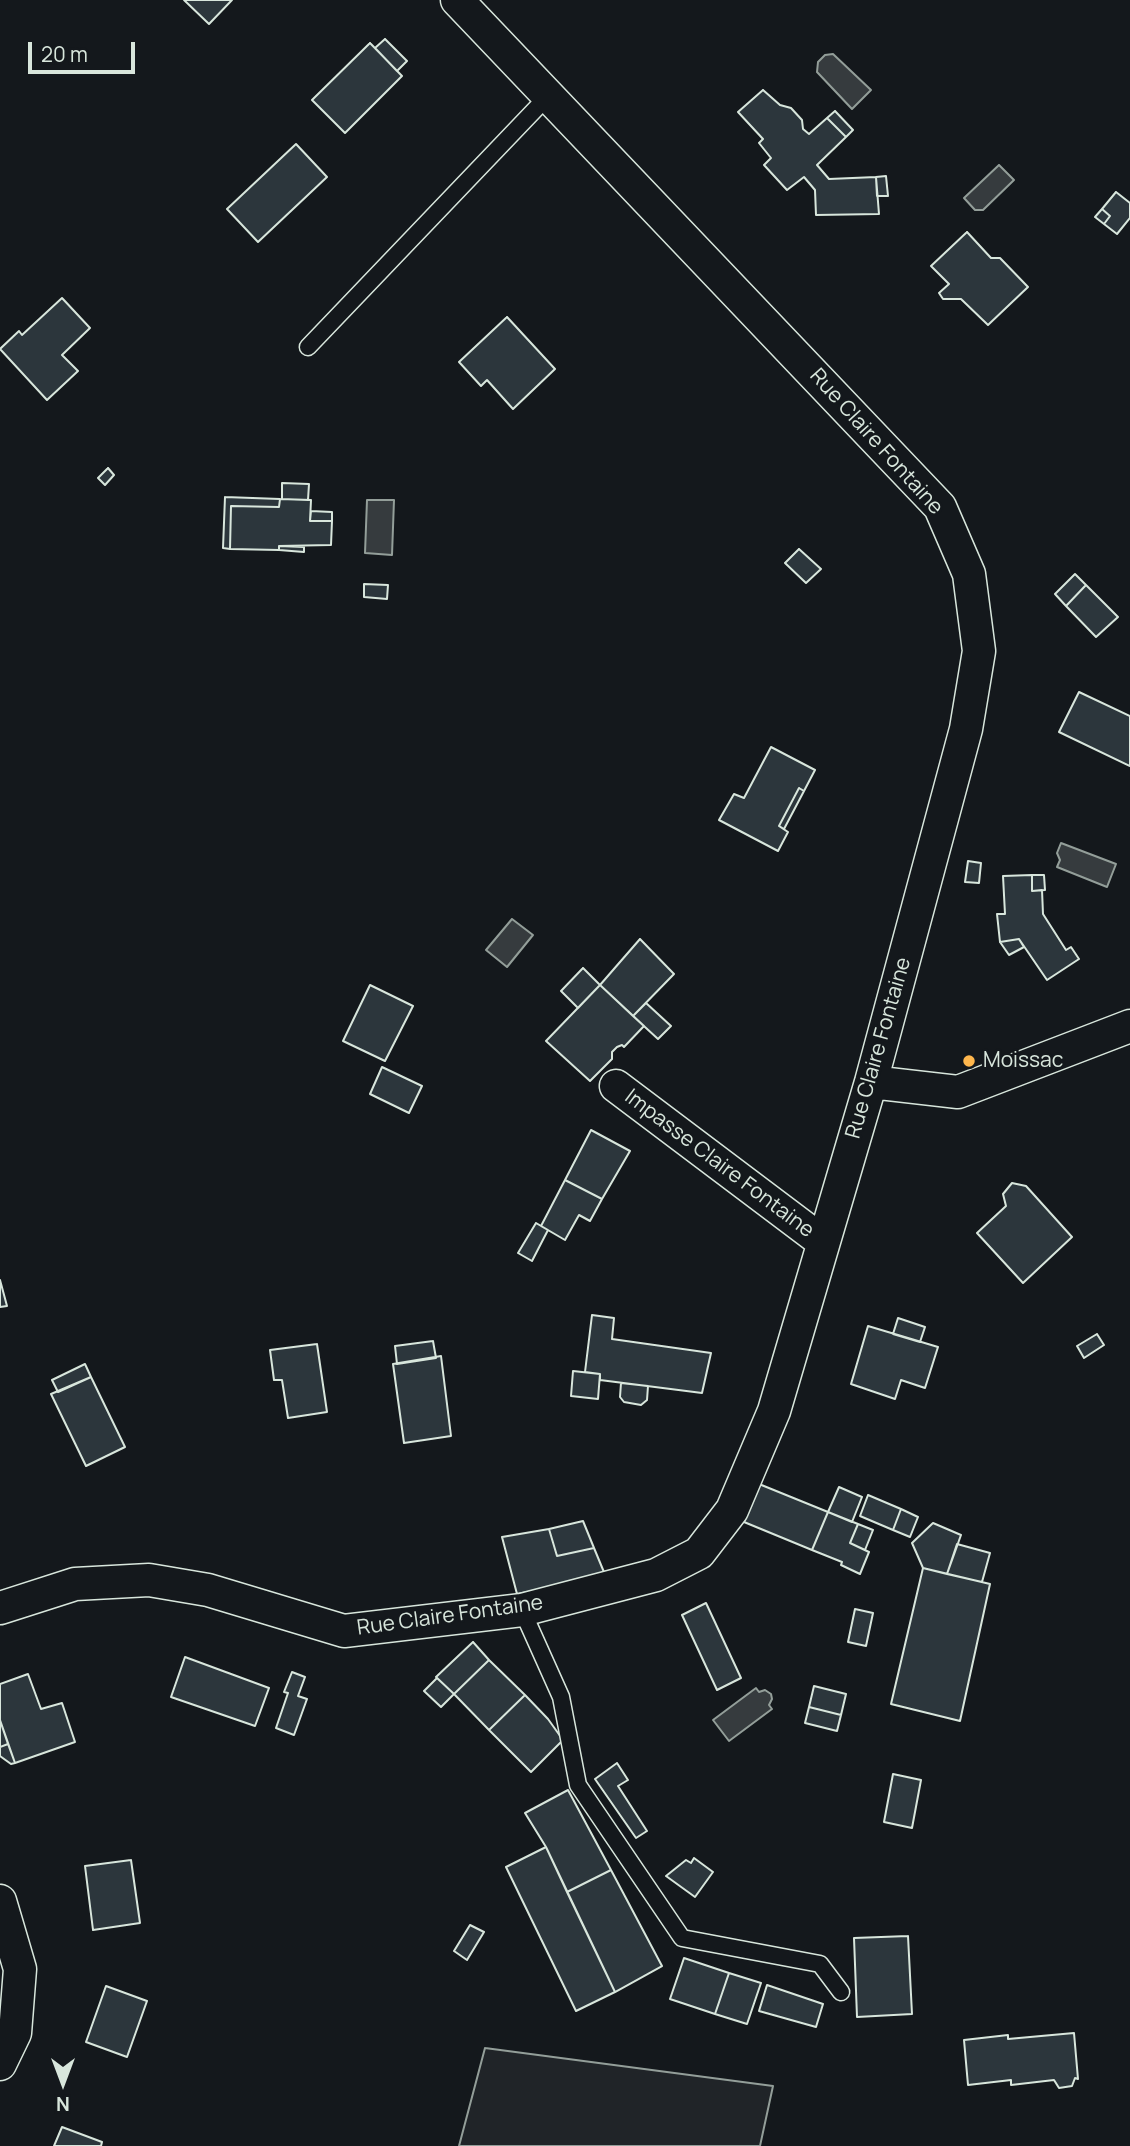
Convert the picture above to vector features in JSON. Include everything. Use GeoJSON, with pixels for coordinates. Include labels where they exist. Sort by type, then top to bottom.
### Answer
{"type":"FeatureCollection","features":[{"type":"Feature","properties":{"kind":"street","name":"Rue Claire Fontaine"},"geometry":{"type":"LineString","coordinates":[[0,1608],[75,1584],[149,1580],[208,1590],[344,1631],[522,1610],[656,1575],[699,1553],[732,1510],[774,1411],[871,1082],[966,729],[979,651],[969,573],[940,507],[457,0]]}},
{"type":"Feature","properties":{"kind":"street"},"geometry":{"type":"LineString","coordinates":[[871,1082],[958,1092],[1130,1026]]}},
{"type":"Feature","properties":{"kind":"street","name":"Impasse Claire Fontaine"},"geometry":{"type":"LineString","coordinates":[[616,1086],[823,1242]]}},
{"type":"Feature","properties":{"kind":"street"},"geometry":{"type":"LineString","coordinates":[[0,1901],[20,1969],[15,2033],[0,2064]]}},
{"type":"Feature","properties":{"kind":"lane"},"geometry":{"type":"LineString","coordinates":[[308,347],[548,96]]}},
{"type":"Feature","properties":{"kind":"lane"},"geometry":{"type":"LineString","coordinates":[[522,1610],[561,1697],[578,1785],[682,1938],[820,1964],[841,1992]]}},
{"type":"Feature","properties":{"kind":"shaded area"},"geometry":{"type":"Polygon","coordinates":[[[833,54],[871,90],[852,109],[817,72],[818,62],[825,55],[833,54]]]}},
{"type":"Feature","properties":{"kind":"shaded area"},"geometry":{"type":"Polygon","coordinates":[[[999,165],[1014,180],[983,210],[975,210],[964,198],[999,165]]]}},
{"type":"Feature","properties":{"kind":"shaded area"},"geometry":{"type":"Polygon","coordinates":[[[367,500],[394,500],[392,555],[365,553],[367,500]]]}},
{"type":"Feature","properties":{"kind":"shaded area"},"geometry":{"type":"Polygon","coordinates":[[[1061,843],[1116,864],[1107,887],[1057,867],[1060,860],[1057,853],[1061,843]]]}},
{"type":"Feature","properties":{"kind":"shaded area"},"geometry":{"type":"Polygon","coordinates":[[[512,919],[533,935],[507,967],[486,950],[512,919]]]}},
{"type":"Feature","properties":{"kind":"shaded area"},"geometry":{"type":"Polygon","coordinates":[[[756,1688],[759,1692],[765,1690],[771,1694],[769,1705],[772,1709],[729,1741],[713,1720],[756,1688]]]}},
{"type":"Feature","properties":{"kind":"shaded area"},"geometry":{"type":"Polygon","coordinates":[[[485,2048],[773,2086],[760,2146],[459,2146],[485,2048]]]}},
{"type":"Feature","properties":{"kind":"building"},"geometry":{"type":"Polygon","coordinates":[[[184,0],[232,0],[209,24],[184,0]]]}},
{"type":"Feature","properties":{"kind":"building"},"geometry":{"type":"Polygon","coordinates":[[[385,39],[407,61],[397,71],[375,48],[385,39]]]}},
{"type":"Feature","properties":{"kind":"building"},"geometry":{"type":"Polygon","coordinates":[[[370,43],[402,76],[345,133],[312,100],[370,43]]]}},
{"type":"Feature","properties":{"kind":"building"},"geometry":{"type":"Polygon","coordinates":[[[763,90],[780,105],[791,108],[802,120],[803,129],[809,134],[827,118],[846,137],[817,165],[829,179],[876,177],[879,214],[816,215],[815,190],[804,177],[787,190],[764,165],[771,158],[759,143],[763,139],[738,112],[763,90]]]}},
{"type":"Feature","properties":{"kind":"building"},"geometry":{"type":"Polygon","coordinates":[[[835,111],[853,130],[846,137],[827,118],[835,111]]]}},
{"type":"Feature","properties":{"kind":"building"},"geometry":{"type":"Polygon","coordinates":[[[296,144],[327,177],[258,242],[227,209],[296,144]]]}},
{"type":"Feature","properties":{"kind":"building"},"geometry":{"type":"Polygon","coordinates":[[[886,176],[888,196],[877,196],[876,177],[886,176]]]}},
{"type":"Feature","properties":{"kind":"building"},"geometry":{"type":"Polygon","coordinates":[[[1116,192],[1130,203],[1130,218],[1117,234],[1104,224],[1110,216],[1102,209],[1116,192]]]}},
{"type":"Feature","properties":{"kind":"building"},"geometry":{"type":"Polygon","coordinates":[[[1102,209],[1110,216],[1104,224],[1095,217],[1102,209]]]}},
{"type":"Feature","properties":{"kind":"building"},"geometry":{"type":"Polygon","coordinates":[[[967,232],[991,258],[1000,258],[1028,287],[988,325],[961,299],[943,299],[939,293],[949,284],[931,266],[967,232]]]}},
{"type":"Feature","properties":{"kind":"building"},"geometry":{"type":"Polygon","coordinates":[[[62,298],[90,328],[62,355],[78,371],[47,400],[0,349],[19,331],[22,335],[62,298]]]}},
{"type":"Feature","properties":{"kind":"building"},"geometry":{"type":"Polygon","coordinates":[[[507,317],[555,369],[513,409],[487,380],[481,386],[459,362],[507,317]]]}},
{"type":"Feature","properties":{"kind":"building"},"geometry":{"type":"Polygon","coordinates":[[[108,468],[114,475],[105,485],[98,478],[108,468]]]}},
{"type":"Feature","properties":{"kind":"building"},"geometry":{"type":"Polygon","coordinates":[[[282,483],[309,484],[308,500],[282,499],[282,483]]]}},
{"type":"Feature","properties":{"kind":"building"},"geometry":{"type":"Polygon","coordinates":[[[225,497],[280,499],[279,507],[231,506],[230,549],[223,548],[225,497]]]}},
{"type":"Feature","properties":{"kind":"building"},"geometry":{"type":"Polygon","coordinates":[[[280,499],[311,500],[310,521],[332,521],[331,545],[279,546],[279,550],[230,549],[231,506],[279,507],[280,499]]]}},
{"type":"Feature","properties":{"kind":"building"},"geometry":{"type":"Polygon","coordinates":[[[311,511],[332,512],[332,521],[310,521],[311,511]]]}},
{"type":"Feature","properties":{"kind":"building"},"geometry":{"type":"Polygon","coordinates":[[[279,546],[304,547],[304,552],[279,550],[279,546]]]}},
{"type":"Feature","properties":{"kind":"building"},"geometry":{"type":"Polygon","coordinates":[[[799,549],[821,569],[806,583],[785,563],[799,549]]]}},
{"type":"Feature","properties":{"kind":"building"},"geometry":{"type":"Polygon","coordinates":[[[1075,574],[1086,585],[1066,606],[1055,594],[1075,574]]]}},
{"type":"Feature","properties":{"kind":"building"},"geometry":{"type":"Polygon","coordinates":[[[364,584],[388,585],[387,599],[364,597],[364,584]]]}},
{"type":"Feature","properties":{"kind":"building"},"geometry":{"type":"Polygon","coordinates":[[[1086,585],[1118,617],[1096,637],[1066,606],[1086,585]]]}},
{"type":"Feature","properties":{"kind":"building"},"geometry":{"type":"Polygon","coordinates":[[[1079,692],[1130,716],[1130,766],[1059,732],[1079,692]]]}},
{"type":"Feature","properties":{"kind":"building"},"geometry":{"type":"Polygon","coordinates":[[[771,747],[815,770],[804,791],[799,788],[779,826],[788,832],[778,851],[719,820],[734,794],[744,798],[771,747]]]}},
{"type":"Feature","properties":{"kind":"building"},"geometry":{"type":"Polygon","coordinates":[[[799,788],[804,791],[784,829],[779,826],[799,788]]]}},
{"type":"Feature","properties":{"kind":"building"},"geometry":{"type":"Polygon","coordinates":[[[968,861],[981,863],[979,883],[965,882],[968,861]]]}},
{"type":"Feature","properties":{"kind":"building"},"geometry":{"type":"Polygon","coordinates":[[[1032,875],[1032,891],[1042,890],[1043,914],[1066,950],[1071,947],[1079,959],[1047,980],[1019,939],[1000,942],[997,914],[1005,914],[1003,876],[1032,875]]]}},
{"type":"Feature","properties":{"kind":"building"},"geometry":{"type":"Polygon","coordinates":[[[1032,875],[1044,875],[1045,890],[1032,891],[1032,875]]]}},
{"type":"Feature","properties":{"kind":"building"},"geometry":{"type":"Polygon","coordinates":[[[640,939],[674,974],[633,1016],[600,985],[640,939]]]}},
{"type":"Feature","properties":{"kind":"building"},"geometry":{"type":"Polygon","coordinates":[[[1019,939],[1024,947],[1009,955],[1000,942],[1019,939]]]}},
{"type":"Feature","properties":{"kind":"building"},"geometry":{"type":"Polygon","coordinates":[[[583,968],[600,985],[578,1008],[561,991],[583,968]]]}},
{"type":"Feature","properties":{"kind":"building"},"geometry":{"type":"Polygon","coordinates":[[[370,985],[413,1006],[385,1061],[343,1041],[370,985]]]}},
{"type":"Feature","properties":{"kind":"building"},"geometry":{"type":"Polygon","coordinates":[[[600,985],[644,1026],[624,1047],[617,1047],[612,1052],[612,1059],[590,1081],[546,1041],[600,985]]]}},
{"type":"Feature","properties":{"kind":"building"},"geometry":{"type":"Polygon","coordinates":[[[646,1003],[671,1026],[658,1039],[633,1016],[646,1003]]]}},
{"type":"Feature","properties":{"kind":"building"},"geometry":{"type":"Polygon","coordinates":[[[382,1067],[422,1086],[409,1113],[370,1094],[382,1067]]]}},
{"type":"Feature","properties":{"kind":"building"},"geometry":{"type":"Polygon","coordinates":[[[591,1130],[630,1151],[602,1199],[565,1180],[591,1130]]]}},
{"type":"Feature","properties":{"kind":"building"},"geometry":{"type":"Polygon","coordinates":[[[565,1180],[602,1199],[590,1221],[579,1215],[565,1240],[541,1226],[565,1180]]]}},
{"type":"Feature","properties":{"kind":"building"},"geometry":{"type":"Polygon","coordinates":[[[1012,1183],[1026,1186],[1072,1237],[1023,1283],[977,1233],[1006,1206],[1003,1194],[1012,1183]]]}},
{"type":"Feature","properties":{"kind":"building"},"geometry":{"type":"Polygon","coordinates":[[[536,1223],[548,1230],[532,1261],[518,1253],[536,1223]]]}},
{"type":"Feature","properties":{"kind":"building"},"geometry":{"type":"Polygon","coordinates":[[[0,1280],[7,1306],[0,1307],[0,1280]]]}},
{"type":"Feature","properties":{"kind":"building"},"geometry":{"type":"Polygon","coordinates":[[[592,1315],[614,1318],[612,1339],[711,1353],[702,1393],[600,1380],[600,1374],[585,1372],[592,1315]]]}},
{"type":"Feature","properties":{"kind":"building"},"geometry":{"type":"Polygon","coordinates":[[[898,1318],[925,1327],[920,1342],[893,1334],[898,1318]]]}},
{"type":"Feature","properties":{"kind":"building"},"geometry":{"type":"Polygon","coordinates":[[[868,1326],[938,1347],[925,1388],[901,1380],[895,1399],[851,1384],[868,1326]]]}},
{"type":"Feature","properties":{"kind":"building"},"geometry":{"type":"Polygon","coordinates":[[[1097,1334],[1104,1345],[1084,1358],[1077,1346],[1097,1334]]]}},
{"type":"Feature","properties":{"kind":"building"},"geometry":{"type":"Polygon","coordinates":[[[433,1341],[436,1358],[397,1364],[395,1346],[433,1341]]]}},
{"type":"Feature","properties":{"kind":"building"},"geometry":{"type":"Polygon","coordinates":[[[317,1344],[327,1412],[288,1418],[282,1380],[274,1380],[270,1350],[317,1344]]]}},
{"type":"Feature","properties":{"kind":"building"},"geometry":{"type":"Polygon","coordinates":[[[441,1356],[451,1436],[404,1443],[393,1364],[441,1356]]]}},
{"type":"Feature","properties":{"kind":"building"},"geometry":{"type":"Polygon","coordinates":[[[85,1364],[91,1377],[58,1392],[52,1380],[85,1364]]]}},
{"type":"Feature","properties":{"kind":"building"},"geometry":{"type":"Polygon","coordinates":[[[573,1371],[600,1374],[598,1399],[571,1396],[573,1371]]]}},
{"type":"Feature","properties":{"kind":"building"},"geometry":{"type":"Polygon","coordinates":[[[91,1377],[125,1447],[86,1466],[51,1394],[91,1377]]]}},
{"type":"Feature","properties":{"kind":"building"},"geometry":{"type":"Polygon","coordinates":[[[621,1383],[648,1386],[647,1400],[641,1405],[624,1402],[620,1397],[621,1383]]]}},
{"type":"Feature","properties":{"kind":"building"},"geometry":{"type":"Polygon","coordinates":[[[759,1484],[828,1512],[812,1550],[744,1522],[759,1484]]]}},
{"type":"Feature","properties":{"kind":"building"},"geometry":{"type":"Polygon","coordinates":[[[839,1487],[862,1497],[852,1522],[828,1512],[839,1487]]]}},
{"type":"Feature","properties":{"kind":"building"},"geometry":{"type":"Polygon","coordinates":[[[868,1495],[901,1509],[893,1530],[860,1516],[868,1495]]]}},
{"type":"Feature","properties":{"kind":"building"},"geometry":{"type":"Polygon","coordinates":[[[901,1509],[918,1517],[910,1537],[893,1530],[901,1509]]]}},
{"type":"Feature","properties":{"kind":"building"},"geometry":{"type":"Polygon","coordinates":[[[828,1512],[858,1524],[850,1543],[869,1552],[860,1574],[841,1565],[842,1562],[812,1550],[828,1512]]]}},
{"type":"Feature","properties":{"kind":"building"},"geometry":{"type":"Polygon","coordinates":[[[583,1521],[594,1548],[557,1556],[549,1529],[583,1521]]]}},
{"type":"Feature","properties":{"kind":"building"},"geometry":{"type":"Polygon","coordinates":[[[933,1523],[961,1535],[947,1574],[923,1568],[912,1543],[933,1523]]]}},
{"type":"Feature","properties":{"kind":"building"},"geometry":{"type":"Polygon","coordinates":[[[858,1524],[873,1530],[865,1550],[850,1543],[858,1524]]]}},
{"type":"Feature","properties":{"kind":"building"},"geometry":{"type":"Polygon","coordinates":[[[549,1529],[557,1556],[594,1548],[606,1577],[517,1594],[502,1537],[549,1529]]]}},
{"type":"Feature","properties":{"kind":"building"},"geometry":{"type":"Polygon","coordinates":[[[957,1544],[990,1553],[982,1582],[947,1574],[957,1544]]]}},
{"type":"Feature","properties":{"kind":"building"},"geometry":{"type":"Polygon","coordinates":[[[923,1568],[990,1584],[960,1721],[891,1704],[923,1568]]]}},
{"type":"Feature","properties":{"kind":"building"},"geometry":{"type":"Polygon","coordinates":[[[706,1603],[741,1678],[717,1690],[682,1615],[706,1603]]]}},
{"type":"Feature","properties":{"kind":"building"},"geometry":{"type":"Polygon","coordinates":[[[855,1609],[873,1613],[866,1646],[848,1642],[855,1609]]]}},
{"type":"Feature","properties":{"kind":"building"},"geometry":{"type":"Polygon","coordinates":[[[473,1642],[489,1660],[454,1694],[436,1677],[473,1642]]]}},
{"type":"Feature","properties":{"kind":"building"},"geometry":{"type":"Polygon","coordinates":[[[185,1657],[269,1688],[255,1726],[171,1697],[185,1657]]]}},
{"type":"Feature","properties":{"kind":"building"},"geometry":{"type":"Polygon","coordinates":[[[489,1660],[525,1695],[489,1730],[454,1694],[489,1660]]]}},
{"type":"Feature","properties":{"kind":"building"},"geometry":{"type":"Polygon","coordinates":[[[292,1672],[305,1677],[298,1696],[307,1699],[294,1735],[276,1728],[288,1693],[284,1692],[292,1672]]]}},
{"type":"Feature","properties":{"kind":"building"},"geometry":{"type":"Polygon","coordinates":[[[28,1674],[41,1709],[62,1703],[75,1742],[15,1763],[0,1720],[0,1684],[28,1674]]]}},
{"type":"Feature","properties":{"kind":"building"},"geometry":{"type":"Polygon","coordinates":[[[437,1678],[454,1694],[441,1707],[424,1691],[437,1678]]]}},
{"type":"Feature","properties":{"kind":"building"},"geometry":{"type":"Polygon","coordinates":[[[814,1686],[846,1694],[841,1715],[809,1707],[814,1686]]]}},
{"type":"Feature","properties":{"kind":"building"},"geometry":{"type":"Polygon","coordinates":[[[525,1695],[563,1740],[531,1772],[489,1730],[525,1695]]]}},
{"type":"Feature","properties":{"kind":"building"},"geometry":{"type":"Polygon","coordinates":[[[809,1707],[841,1715],[837,1731],[805,1723],[809,1707]]]}},
{"type":"Feature","properties":{"kind":"building"},"geometry":{"type":"Polygon","coordinates":[[[0,1720],[8,1744],[0,1747],[0,1720]]]}},
{"type":"Feature","properties":{"kind":"building"},"geometry":{"type":"Polygon","coordinates":[[[8,1744],[15,1763],[11,1764],[0,1756],[0,1747],[8,1744]]]}},
{"type":"Feature","properties":{"kind":"building"},"geometry":{"type":"Polygon","coordinates":[[[617,1763],[628,1780],[618,1786],[647,1831],[636,1838],[595,1779],[617,1763]]]}},
{"type":"Feature","properties":{"kind":"building"},"geometry":{"type":"Polygon","coordinates":[[[893,1774],[921,1780],[912,1828],[884,1822],[893,1774]]]}},
{"type":"Feature","properties":{"kind":"building"},"geometry":{"type":"Polygon","coordinates":[[[568,1790],[611,1870],[567,1892],[546,1847],[525,1813],[568,1790]]]}},
{"type":"Feature","properties":{"kind":"building"},"geometry":{"type":"Polygon","coordinates":[[[546,1847],[615,1992],[576,2011],[506,1867],[546,1847]]]}},
{"type":"Feature","properties":{"kind":"building"},"geometry":{"type":"Polygon","coordinates":[[[694,1858],[713,1872],[695,1897],[666,1876],[686,1860],[691,1863],[694,1858]]]}},
{"type":"Feature","properties":{"kind":"building"},"geometry":{"type":"Polygon","coordinates":[[[131,1860],[140,1923],[93,1930],[85,1866],[131,1860]]]}},
{"type":"Feature","properties":{"kind":"building"},"geometry":{"type":"Polygon","coordinates":[[[611,1870],[662,1966],[615,1992],[567,1892],[611,1870]]]}},
{"type":"Feature","properties":{"kind":"building"},"geometry":{"type":"Polygon","coordinates":[[[470,1925],[484,1932],[467,1960],[454,1951],[470,1925]]]}},
{"type":"Feature","properties":{"kind":"building"},"geometry":{"type":"Polygon","coordinates":[[[908,1936],[912,2014],[857,2017],[854,1938],[908,1936]]]}},
{"type":"Feature","properties":{"kind":"building"},"geometry":{"type":"Polygon","coordinates":[[[684,1958],[729,1973],[715,2014],[670,1999],[684,1958]]]}},
{"type":"Feature","properties":{"kind":"building"},"geometry":{"type":"Polygon","coordinates":[[[729,1973],[761,1983],[747,2024],[715,2014],[729,1973]]]}},
{"type":"Feature","properties":{"kind":"building"},"geometry":{"type":"Polygon","coordinates":[[[767,1985],[823,2004],[816,2027],[759,2011],[767,1985]]]}},
{"type":"Feature","properties":{"kind":"building"},"geometry":{"type":"Polygon","coordinates":[[[106,1986],[147,2001],[127,2057],[86,2042],[106,1986]]]}},
{"type":"Feature","properties":{"kind":"building"},"geometry":{"type":"Polygon","coordinates":[[[1074,2033],[1078,2079],[1075,2078],[1072,2086],[1059,2088],[1054,2080],[1011,2085],[1011,2080],[968,2085],[964,2040],[1008,2035],[1008,2039],[1074,2033]]]}},
{"type":"Feature","properties":{"kind":"building"},"geometry":{"type":"Polygon","coordinates":[[[62,2127],[102,2142],[101,2146],[54,2146],[62,2127]]]}},
{"type":"Feature","properties":{"kind":"place","name":"Moissac"},"geometry":{"type":"Point","coordinates":[969,1061]}}]}
